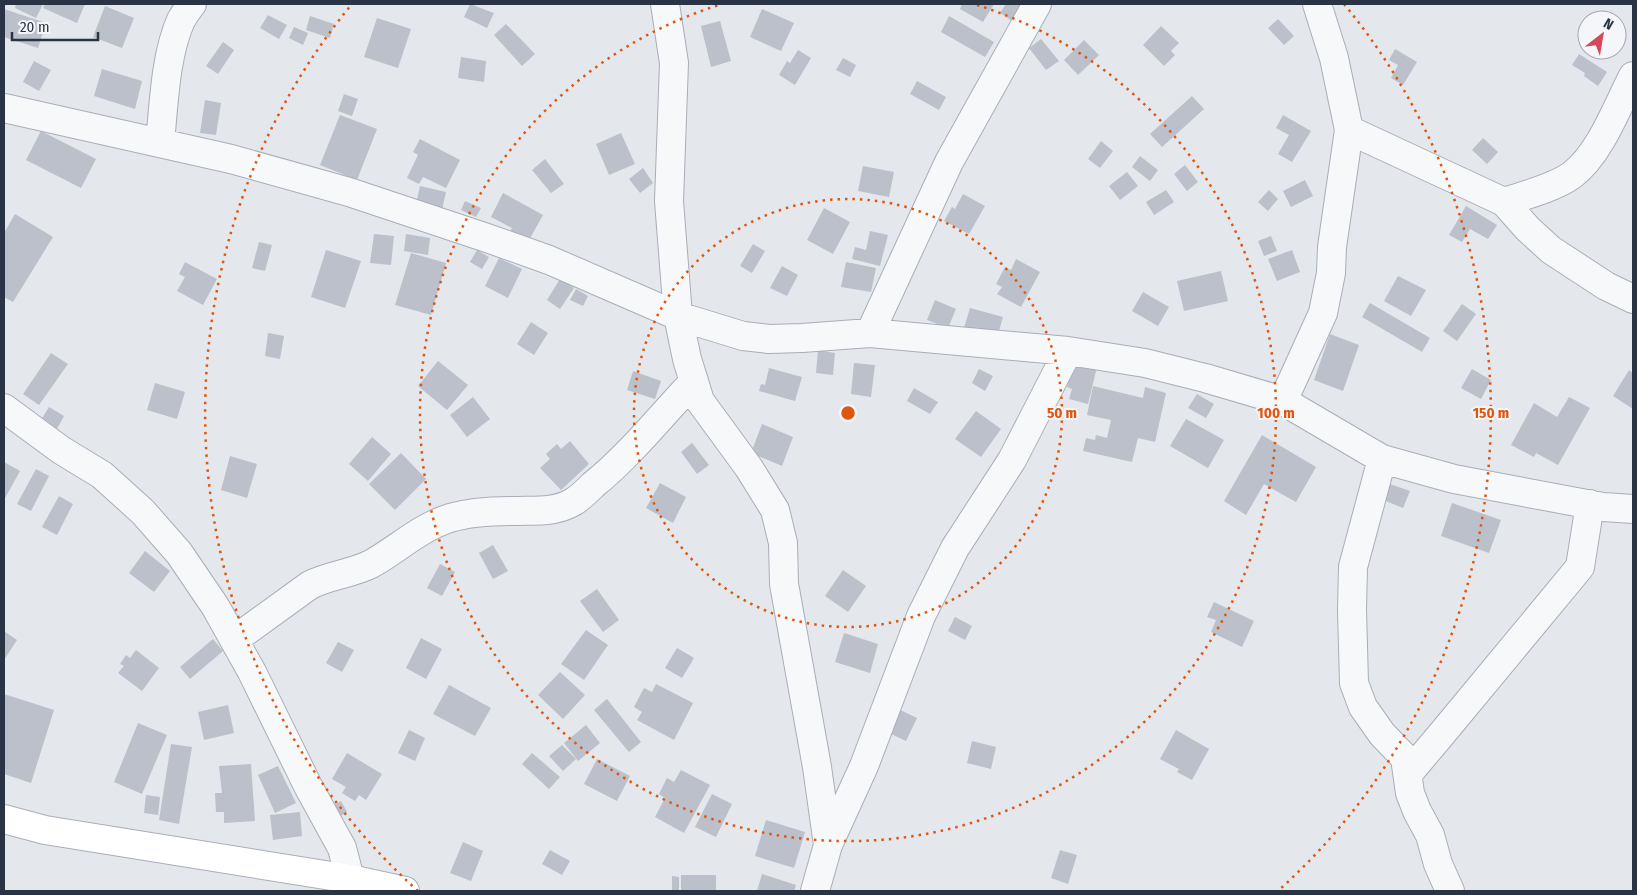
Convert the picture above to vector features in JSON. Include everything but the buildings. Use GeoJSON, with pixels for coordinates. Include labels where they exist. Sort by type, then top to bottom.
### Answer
{"type":"FeatureCollection","features":[{"type":"Feature","properties":{"kind":"street"},"geometry":{"type":"LineString","coordinates":[[160,142],[170,59],[182,20],[192,4]]}},
{"type":"Feature","properties":{"kind":"street"},"geometry":{"type":"LineString","coordinates":[[665,4],[674,63],[669,201],[678,316],[700,400],[749,468],[775,510],[782,543],[784,584],[817,768],[828,845]]}},
{"type":"Feature","properties":{"kind":"street"},"geometry":{"type":"LineString","coordinates":[[870,333],[949,162],[1037,4]]}},
{"type":"Feature","properties":{"kind":"street"},"geometry":{"type":"LineString","coordinates":[[1283,401],[1323,313],[1331,273],[1332,247],[1349,130],[1334,58],[1317,4]]}},
{"type":"Feature","properties":{"kind":"street"},"geometry":{"type":"LineString","coordinates":[[1504,202],[1545,188],[1572,175],[1596,149],[1633,76]]}},
{"type":"Feature","properties":{"kind":"street"},"geometry":{"type":"LineString","coordinates":[[4,108],[231,159],[349,192],[549,260],[678,316],[743,336],[769,339],[870,333],[1068,351],[1145,363],[1283,401],[1382,459],[1454,479],[1590,504],[1633,509]]}},
{"type":"Feature","properties":{"kind":"street"},"geometry":{"type":"LineString","coordinates":[[1349,130],[1504,202],[1528,229],[1551,250],[1606,286],[1633,299]]}},
{"type":"Feature","properties":{"kind":"street"},"geometry":{"type":"LineString","coordinates":[[815,891],[828,845],[864,766],[921,616],[955,548],[1012,460],[1068,351]]}},
{"type":"Feature","properties":{"kind":"street"},"geometry":{"type":"LineString","coordinates":[[234,640],[310,585],[323,578],[362,568],[373,563],[427,528],[450,518],[479,512],[522,510],[546,512],[573,502],[608,473],[694,382]]}},
{"type":"Feature","properties":{"kind":"street"},"geometry":{"type":"LineString","coordinates":[[4,408],[61,450],[102,475],[142,512],[178,553],[215,606],[252,672],[308,786],[342,848],[357,885]]}},
{"type":"Feature","properties":{"kind":"street"},"geometry":{"type":"LineString","coordinates":[[1382,459],[1353,567],[1354,683],[1363,707],[1382,734],[1405,758],[1410,793],[1430,835],[1438,864],[1450,891]]}},
{"type":"Feature","properties":{"kind":"street"},"geometry":{"type":"LineString","coordinates":[[1408,774],[1580,567],[1590,504]]}},
{"type":"Feature","properties":{"kind":"street"},"geometry":{"type":"LineString","coordinates":[[4,819],[44,830],[357,885],[405,891]]}}]}
